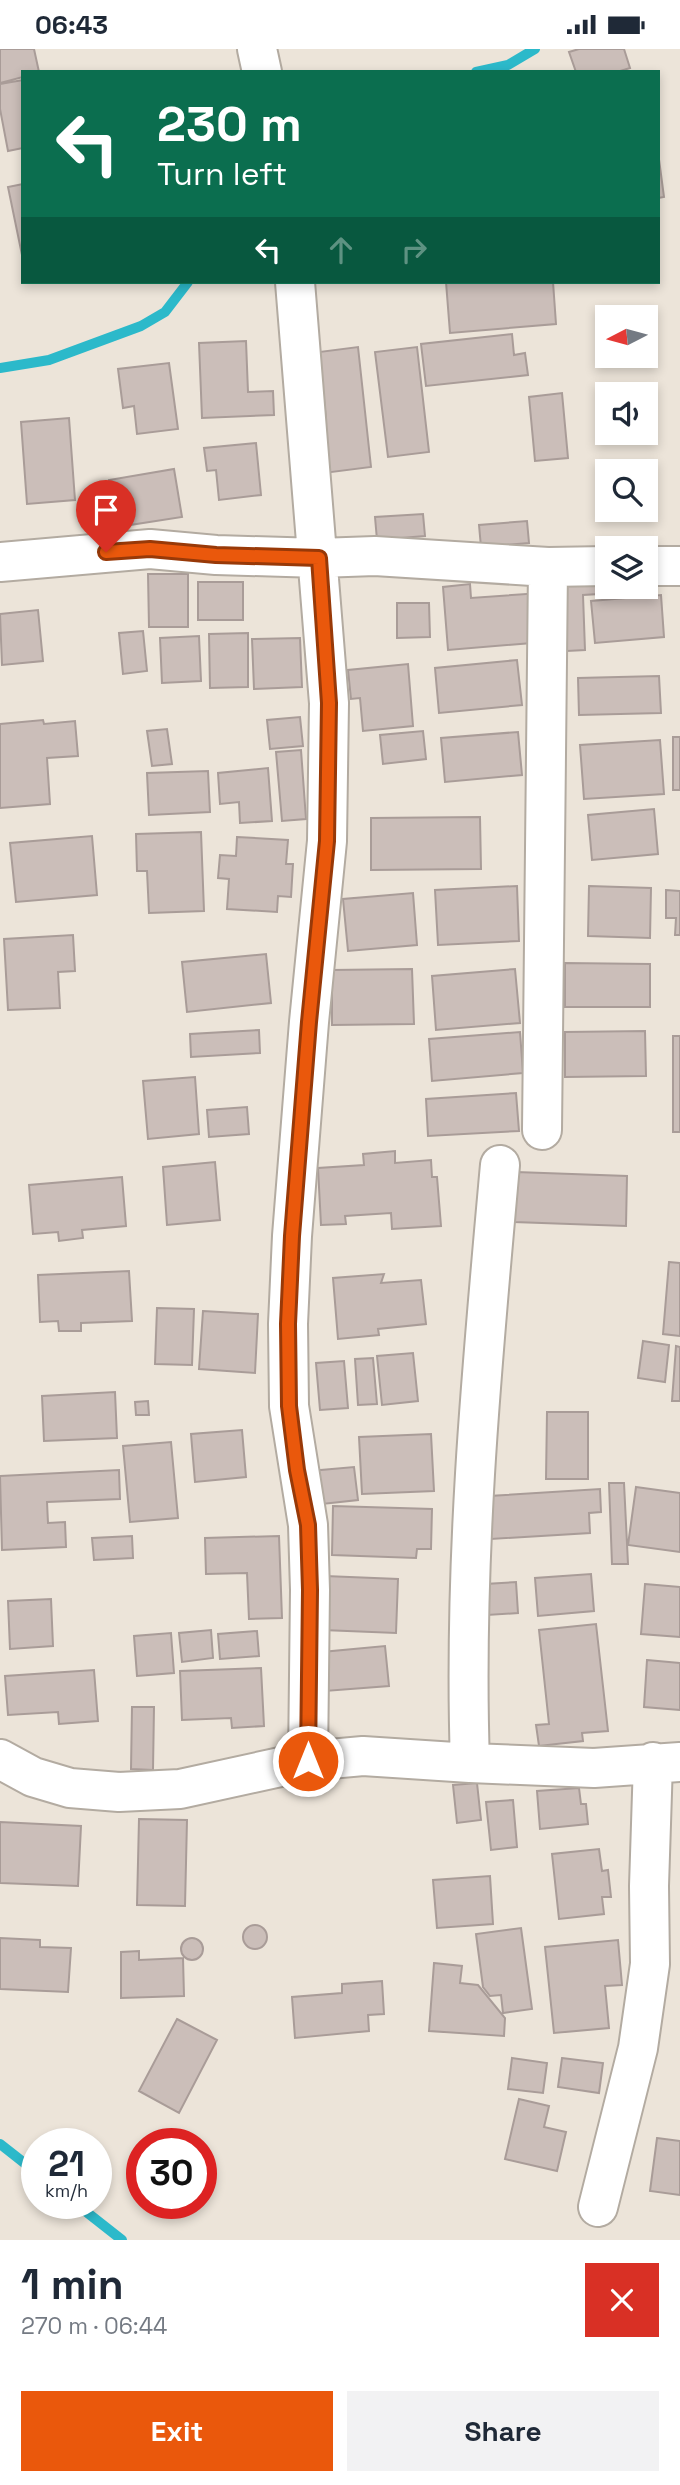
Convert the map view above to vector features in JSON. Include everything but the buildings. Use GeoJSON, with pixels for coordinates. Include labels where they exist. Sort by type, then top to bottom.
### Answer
{"type":"FeatureCollection","features":[{"type":"Feature","properties":{"kind":"street"},"geometry":{"type":"LineString","coordinates":[[257,49],[262,70]]}},
{"type":"Feature","properties":{"kind":"street"},"geometry":{"type":"LineString","coordinates":[[295,284],[329,703],[327,841],[309,1022],[292,1236],[288,1324],[289,1406],[297,1470],[308,1525],[308,1761]]}},
{"type":"Feature","properties":{"kind":"street"},"geometry":{"type":"LineString","coordinates":[[0,562],[150,549],[216,555],[319,558],[375,556],[548,567],[595,566]]}},
{"type":"Feature","properties":{"kind":"street"},"geometry":{"type":"LineString","coordinates":[[658,566],[680,566]]}},
{"type":"Feature","properties":{"kind":"street"},"geometry":{"type":"LineString","coordinates":[[542,1130],[548,567]]}},
{"type":"Feature","properties":{"kind":"street"},"geometry":{"type":"LineString","coordinates":[[470,1763],[468,1691],[477,1417],[500,1165]]}},
{"type":"Feature","properties":{"kind":"street"},"geometry":{"type":"LineString","coordinates":[[0,1759],[33,1777],[71,1788],[119,1792],[180,1789],[308,1761],[363,1756],[594,1767],[667,1762],[649,1886],[650,1964],[638,2048],[598,2207]]}},
{"type":"Feature","properties":{"kind":"waterway"},"geometry":{"type":"LineString","coordinates":[[485,70],[508,65],[535,49]]}},
{"type":"Feature","properties":{"kind":"waterway"},"geometry":{"type":"LineString","coordinates":[[0,368],[49,360],[141,326],[165,312],[186,284]]}},
{"type":"Feature","properties":{"kind":"waterway"},"geometry":{"type":"LineString","coordinates":[[0,2144],[21,2160]]}},
{"type":"Feature","properties":{"kind":"waterway"},"geometry":{"type":"LineString","coordinates":[[95,2219],[122,2240]]}},
{"type":"Feature","properties":{"kind":"route"},"geometry":{"type":"LineString","coordinates":[[106,552],[150,549],[216,555],[319,558],[329,703],[327,841],[309,1022],[292,1236],[288,1324],[289,1406],[297,1470],[308,1525],[308,1761]]}}]}
